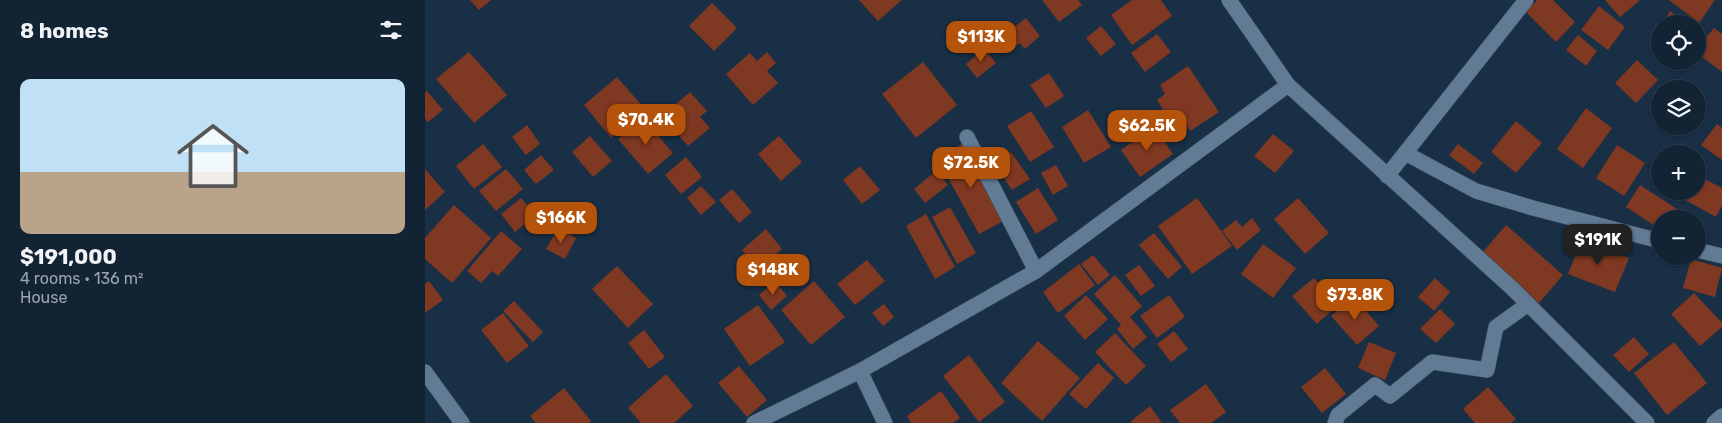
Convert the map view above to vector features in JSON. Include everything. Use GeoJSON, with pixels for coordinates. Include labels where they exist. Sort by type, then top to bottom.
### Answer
{"type":"FeatureCollection","features":[{"type":"Feature","properties":{"kind":"street"},"geometry":{"type":"LineString","coordinates":[[1229,0],[1288,85],[1528,304],[1647,423]]}},
{"type":"Feature","properties":{"kind":"street"},"geometry":{"type":"LineString","coordinates":[[1387,176],[1526,0]]}},
{"type":"Feature","properties":{"kind":"street"},"geometry":{"type":"LineString","coordinates":[[754,423],[860,371],[1036,271],[1288,85]]}},
{"type":"Feature","properties":{"kind":"street"},"geometry":{"type":"LineString","coordinates":[[967,137],[1036,271]]}},
{"type":"Feature","properties":{"kind":"street"},"geometry":{"type":"LineString","coordinates":[[1405,153],[1476,190],[1651,239]]}},
{"type":"Feature","properties":{"kind":"street"},"geometry":{"type":"LineString","coordinates":[[1706,252],[1722,256]]}},
{"type":"Feature","properties":{"kind":"street"},"geometry":{"type":"LineString","coordinates":[[1335,423],[1338,415],[1375,385],[1390,396],[1432,362],[1487,370],[1496,327],[1528,304]]}},
{"type":"Feature","properties":{"kind":"street"},"geometry":{"type":"LineString","coordinates":[[860,371],[885,423]]}},
{"type":"Feature","properties":{"kind":"street"},"geometry":{"type":"LineString","coordinates":[[425,372],[462,423]]}},
{"type":"Feature","properties":{"kind":"street"},"geometry":{"type":"LineString","coordinates":[[785,423],[789,405]]}},
{"type":"Feature","properties":{"kind":"street"},"geometry":{"type":"LineString","coordinates":[[1714,423],[1722,416]]}},
{"type":"Feature","properties":{"kind":"building"},"geometry":{"type":"Polygon","coordinates":[[[470,0],[491,0],[479,10],[470,0]]]}},
{"type":"Feature","properties":{"kind":"building"},"geometry":{"type":"Polygon","coordinates":[[[859,0],[902,0],[878,21],[859,0]]]}},
{"type":"Feature","properties":{"kind":"building"},"geometry":{"type":"Polygon","coordinates":[[[1042,0],[1078,0],[1082,5],[1059,22],[1042,0]]]}},
{"type":"Feature","properties":{"kind":"building"},"geometry":{"type":"Polygon","coordinates":[[[1132,0],[1161,0],[1172,16],[1132,45],[1111,15],[1132,0]]]}},
{"type":"Feature","properties":{"kind":"building"},"geometry":{"type":"Polygon","coordinates":[[[1537,0],[1553,0],[1575,22],[1556,42],[1526,12],[1537,0]]]}},
{"type":"Feature","properties":{"kind":"building"},"geometry":{"type":"Polygon","coordinates":[[[1605,0],[1640,0],[1620,17],[1605,0]]]}},
{"type":"Feature","properties":{"kind":"building"},"geometry":{"type":"Polygon","coordinates":[[[1669,0],[1715,0],[1705,15],[1689,15],[1669,0]]]}},
{"type":"Feature","properties":{"kind":"building"},"geometry":{"type":"Polygon","coordinates":[[[712,3],[737,28],[714,51],[689,26],[712,3]]]}},
{"type":"Feature","properties":{"kind":"building"},"geometry":{"type":"Polygon","coordinates":[[[1599,6],[1625,27],[1608,50],[1581,30],[1599,6]]]}},
{"type":"Feature","properties":{"kind":"building"},"geometry":{"type":"Polygon","coordinates":[[[1670,11],[1676,15],[1668,15],[1670,11]]]}},
{"type":"Feature","properties":{"kind":"building"},"geometry":{"type":"Polygon","coordinates":[[[1026,18],[1040,36],[1025,49],[1020,43],[1008,52],[999,39],[1026,18]]]}},
{"type":"Feature","properties":{"kind":"building"},"geometry":{"type":"Polygon","coordinates":[[[1101,26],[1116,44],[1101,56],[1086,38],[1101,26]]]}},
{"type":"Feature","properties":{"kind":"building"},"geometry":{"type":"Polygon","coordinates":[[[1714,28],[1722,34],[1722,72],[1706,60],[1706,38],[1714,28]]]}},
{"type":"Feature","properties":{"kind":"building"},"geometry":{"type":"Polygon","coordinates":[[[1157,34],[1171,52],[1145,72],[1131,53],[1157,34]]]}},
{"type":"Feature","properties":{"kind":"building"},"geometry":{"type":"Polygon","coordinates":[[[1578,35],[1597,51],[1586,66],[1566,50],[1578,35]]]}},
{"type":"Feature","properties":{"kind":"building"},"geometry":{"type":"Polygon","coordinates":[[[984,49],[996,63],[977,78],[966,64],[984,49]]]}},
{"type":"Feature","properties":{"kind":"building"},"geometry":{"type":"Polygon","coordinates":[[[469,52],[507,95],[474,123],[436,79],[469,52]]]}},
{"type":"Feature","properties":{"kind":"building"},"geometry":{"type":"Polygon","coordinates":[[[767,52],[776,63],[767,71],[778,83],[753,105],[726,74],[750,53],[757,61],[767,52]]]}},
{"type":"Feature","properties":{"kind":"building"},"geometry":{"type":"Polygon","coordinates":[[[1637,60],[1658,80],[1651,80],[1651,87],[1636,103],[1615,83],[1637,60]]]}},
{"type":"Feature","properties":{"kind":"building"},"geometry":{"type":"Polygon","coordinates":[[[923,62],[957,105],[916,138],[882,94],[923,62]]]}},
{"type":"Feature","properties":{"kind":"building"},"geometry":{"type":"Polygon","coordinates":[[[1188,66],[1219,112],[1190,131],[1184,121],[1175,128],[1157,100],[1165,94],[1160,85],[1188,66]]]}},
{"type":"Feature","properties":{"kind":"building"},"geometry":{"type":"Polygon","coordinates":[[[1049,73],[1064,96],[1046,108],[1030,85],[1049,73]]]}},
{"type":"Feature","properties":{"kind":"building"},"geometry":{"type":"Polygon","coordinates":[[[617,77],[645,109],[611,138],[584,105],[617,77]]]}},
{"type":"Feature","properties":{"kind":"building"},"geometry":{"type":"Polygon","coordinates":[[[427,91],[443,110],[428,122],[425,119],[425,93],[427,91]]]}},
{"type":"Feature","properties":{"kind":"building"},"geometry":{"type":"Polygon","coordinates":[[[690,92],[707,111],[700,117],[710,128],[688,146],[662,116],[690,92]]]}},
{"type":"Feature","properties":{"kind":"building"},"geometry":{"type":"Polygon","coordinates":[[[1586,108],[1612,128],[1583,168],[1557,149],[1586,108]]]}},
{"type":"Feature","properties":{"kind":"building"},"geometry":{"type":"Polygon","coordinates":[[[1088,110],[1111,147],[1084,163],[1062,127],[1088,110]]]}},
{"type":"Feature","properties":{"kind":"building"},"geometry":{"type":"Polygon","coordinates":[[[1031,111],[1054,147],[1030,162],[1007,126],[1031,111]]]}},
{"type":"Feature","properties":{"kind":"building"},"geometry":{"type":"Polygon","coordinates":[[[643,118],[673,153],[648,174],[618,139],[643,118]]]}},
{"type":"Feature","properties":{"kind":"building"},"geometry":{"type":"Polygon","coordinates":[[[1516,121],[1542,143],[1516,173],[1491,152],[1516,121]]]}},
{"type":"Feature","properties":{"kind":"building"},"geometry":{"type":"Polygon","coordinates":[[[1717,124],[1722,128],[1722,160],[1706,149],[1706,145],[1701,145],[1717,124]]]}},
{"type":"Feature","properties":{"kind":"building"},"geometry":{"type":"Polygon","coordinates":[[[527,125],[540,144],[526,155],[512,137],[527,125]]]}},
{"type":"Feature","properties":{"kind":"building"},"geometry":{"type":"Polygon","coordinates":[[[1154,127],[1173,154],[1140,177],[1121,150],[1154,127]]]}},
{"type":"Feature","properties":{"kind":"building"},"geometry":{"type":"Polygon","coordinates":[[[1273,134],[1294,151],[1275,173],[1254,156],[1273,134]]]}},
{"type":"Feature","properties":{"kind":"building"},"geometry":{"type":"Polygon","coordinates":[[[590,136],[612,161],[593,177],[572,152],[590,136]]]}},
{"type":"Feature","properties":{"kind":"building"},"geometry":{"type":"Polygon","coordinates":[[[779,136],[802,162],[781,181],[758,154],[779,136]]]}},
{"type":"Feature","properties":{"kind":"building"},"geometry":{"type":"Polygon","coordinates":[[[483,144],[502,167],[474,189],[456,166],[483,144]]]}},
{"type":"Feature","properties":{"kind":"building"},"geometry":{"type":"Polygon","coordinates":[[[962,144],[1005,220],[979,234],[937,158],[962,144]]]}},
{"type":"Feature","properties":{"kind":"building"},"geometry":{"type":"Polygon","coordinates":[[[1458,144],[1483,163],[1474,174],[1449,155],[1458,144]]]}},
{"type":"Feature","properties":{"kind":"building"},"geometry":{"type":"Polygon","coordinates":[[[1617,145],[1645,163],[1624,196],[1596,178],[1617,145]]]}},
{"type":"Feature","properties":{"kind":"building"},"geometry":{"type":"Polygon","coordinates":[[[1011,152],[1030,179],[1012,190],[994,163],[1011,152]]]}},
{"type":"Feature","properties":{"kind":"building"},"geometry":{"type":"Polygon","coordinates":[[[541,155],[554,170],[536,184],[524,170],[541,155]]]}},
{"type":"Feature","properties":{"kind":"building"},"geometry":{"type":"Polygon","coordinates":[[[686,157],[702,177],[681,194],[665,175],[686,157]]]}},
{"type":"Feature","properties":{"kind":"building"},"geometry":{"type":"Polygon","coordinates":[[[1056,165],[1068,186],[1053,195],[1041,173],[1056,165]]]}},
{"type":"Feature","properties":{"kind":"building"},"geometry":{"type":"Polygon","coordinates":[[[860,166],[880,190],[862,204],[843,180],[860,166]]]}},
{"type":"Feature","properties":{"kind":"building"},"geometry":{"type":"Polygon","coordinates":[[[425,169],[445,192],[425,210],[425,169]]]}},
{"type":"Feature","properties":{"kind":"building"},"geometry":{"type":"Polygon","coordinates":[[[506,169],[523,189],[496,211],[479,191],[506,169]]]}},
{"type":"Feature","properties":{"kind":"building"},"geometry":{"type":"Polygon","coordinates":[[[937,170],[948,185],[925,203],[914,189],[937,170]]]}},
{"type":"Feature","properties":{"kind":"building"},"geometry":{"type":"Polygon","coordinates":[[[1706,180],[1722,188],[1722,205],[1716,217],[1685,200],[1706,200],[1706,180]]]}},
{"type":"Feature","properties":{"kind":"building"},"geometry":{"type":"Polygon","coordinates":[[[1640,185],[1651,192],[1651,200],[1663,200],[1677,209],[1651,210],[1651,223],[1626,207],[1640,185]]]}},
{"type":"Feature","properties":{"kind":"building"},"geometry":{"type":"Polygon","coordinates":[[[701,186],[716,202],[701,215],[687,198],[701,186]]]}},
{"type":"Feature","properties":{"kind":"building"},"geometry":{"type":"Polygon","coordinates":[[[1038,188],[1058,220],[1036,234],[1016,202],[1038,188]]]}},
{"type":"Feature","properties":{"kind":"building"},"geometry":{"type":"Polygon","coordinates":[[[732,189],[752,212],[739,223],[719,200],[732,189]]]}},
{"type":"Feature","properties":{"kind":"building"},"geometry":{"type":"Polygon","coordinates":[[[521,198],[536,215],[515,232],[501,214],[521,198]]]}},
{"type":"Feature","properties":{"kind":"building"},"geometry":{"type":"Polygon","coordinates":[[[1197,198],[1232,246],[1192,274],[1158,226],[1197,198]]]}},
{"type":"Feature","properties":{"kind":"building"},"geometry":{"type":"Polygon","coordinates":[[[1298,198],[1329,233],[1305,254],[1274,219],[1298,198]]]}},
{"type":"Feature","properties":{"kind":"building"},"geometry":{"type":"Polygon","coordinates":[[[454,205],[491,238],[452,283],[425,259],[425,238],[454,205]]]}},
{"type":"Feature","properties":{"kind":"building"},"geometry":{"type":"Polygon","coordinates":[[[950,207],[976,253],[957,264],[932,217],[950,207]]]}},
{"type":"Feature","properties":{"kind":"building"},"geometry":{"type":"Polygon","coordinates":[[[926,214],[955,267],[935,279],[906,226],[926,214]]]}},
{"type":"Feature","properties":{"kind":"building"},"geometry":{"type":"Polygon","coordinates":[[[1252,218],[1261,230],[1237,250],[1222,231],[1236,220],[1242,227],[1252,218]]]}},
{"type":"Feature","properties":{"kind":"building"},"geometry":{"type":"Polygon","coordinates":[[[1506,225],[1563,275],[1539,303],[1482,253],[1506,225]]]}},
{"type":"Feature","properties":{"kind":"building"},"geometry":{"type":"Polygon","coordinates":[[[558,228],[576,238],[565,259],[546,249],[558,228]]]}},
{"type":"Feature","properties":{"kind":"building"},"geometry":{"type":"Polygon","coordinates":[[[766,229],[782,249],[758,269],[742,250],[766,229]]]}},
{"type":"Feature","properties":{"kind":"building"},"geometry":{"type":"Polygon","coordinates":[[[501,231],[522,249],[498,276],[492,271],[481,283],[467,271],[501,231]]]}},
{"type":"Feature","properties":{"kind":"building"},"geometry":{"type":"Polygon","coordinates":[[[1154,233],[1182,267],[1168,279],[1139,245],[1154,233]]]}},
{"type":"Feature","properties":{"kind":"building"},"geometry":{"type":"Polygon","coordinates":[[[1582,239],[1629,258],[1615,292],[1568,274],[1582,239]]]}},
{"type":"Feature","properties":{"kind":"building"},"geometry":{"type":"Polygon","coordinates":[[[1263,244],[1296,268],[1273,298],[1241,274],[1263,244]]]}},
{"type":"Feature","properties":{"kind":"building"},"geometry":{"type":"Polygon","coordinates":[[[1093,255],[1110,275],[1098,285],[1081,264],[1093,255]]]}},
{"type":"Feature","properties":{"kind":"building"},"geometry":{"type":"Polygon","coordinates":[[[867,260],[885,281],[855,305],[837,284],[867,260]]]}},
{"type":"Feature","properties":{"kind":"building"},"geometry":{"type":"Polygon","coordinates":[[[1706,263],[1722,268],[1715,297],[1683,288],[1689,265],[1706,265],[1706,263]]]}},
{"type":"Feature","properties":{"kind":"building"},"geometry":{"type":"Polygon","coordinates":[[[1079,264],[1095,285],[1058,313],[1043,292],[1079,264]]]}},
{"type":"Feature","properties":{"kind":"building"},"geometry":{"type":"Polygon","coordinates":[[[1139,265],[1155,286],[1141,296],[1125,275],[1139,265]]]}},
{"type":"Feature","properties":{"kind":"building"},"geometry":{"type":"Polygon","coordinates":[[[617,266],[653,304],[628,328],[592,289],[617,266]]]}},
{"type":"Feature","properties":{"kind":"building"},"geometry":{"type":"Polygon","coordinates":[[[1115,275],[1142,306],[1130,317],[1147,337],[1133,349],[1117,329],[1121,325],[1094,294],[1115,275]]]}},
{"type":"Feature","properties":{"kind":"building"},"geometry":{"type":"Polygon","coordinates":[[[1314,278],[1338,305],[1317,324],[1292,296],[1314,278]]]}},
{"type":"Feature","properties":{"kind":"building"},"geometry":{"type":"Polygon","coordinates":[[[1435,278],[1450,292],[1434,311],[1418,297],[1435,278]]]}},
{"type":"Feature","properties":{"kind":"building"},"geometry":{"type":"Polygon","coordinates":[[[429,281],[443,300],[425,313],[425,284],[429,281]]]}},
{"type":"Feature","properties":{"kind":"building"},"geometry":{"type":"Polygon","coordinates":[[[775,281],[787,296],[771,310],[759,295],[775,281]]]}},
{"type":"Feature","properties":{"kind":"building"},"geometry":{"type":"Polygon","coordinates":[[[814,281],[845,317],[811,345],[781,310],[814,281]]]}},
{"type":"Feature","properties":{"kind":"building"},"geometry":{"type":"Polygon","coordinates":[[[1694,293],[1722,323],[1722,327],[1700,346],[1671,314],[1694,293]]]}},
{"type":"Feature","properties":{"kind":"building"},"geometry":{"type":"Polygon","coordinates":[[[1086,295],[1108,319],[1085,340],[1064,316],[1086,295]]]}},
{"type":"Feature","properties":{"kind":"building"},"geometry":{"type":"Polygon","coordinates":[[[1169,295],[1185,317],[1157,338],[1140,316],[1169,295]]]}},
{"type":"Feature","properties":{"kind":"building"},"geometry":{"type":"Polygon","coordinates":[[[1354,297],[1379,326],[1357,345],[1331,316],[1354,297]]]}},
{"type":"Feature","properties":{"kind":"building"},"geometry":{"type":"Polygon","coordinates":[[[514,301],[543,332],[533,342],[503,311],[514,301]]]}},
{"type":"Feature","properties":{"kind":"building"},"geometry":{"type":"Polygon","coordinates":[[[884,304],[894,317],[883,326],[872,313],[884,304]]]}},
{"type":"Feature","properties":{"kind":"building"},"geometry":{"type":"Polygon","coordinates":[[[758,305],[785,342],[750,366],[724,329],[758,305]]]}},
{"type":"Feature","properties":{"kind":"building"},"geometry":{"type":"Polygon","coordinates":[[[1440,309],[1455,324],[1436,343],[1420,329],[1440,309]]]}},
{"type":"Feature","properties":{"kind":"building"},"geometry":{"type":"Polygon","coordinates":[[[503,313],[529,346],[507,363],[481,330],[503,313]]]}},
{"type":"Feature","properties":{"kind":"building"},"geometry":{"type":"Polygon","coordinates":[[[644,330],[665,357],[649,369],[628,343],[644,330]]]}},
{"type":"Feature","properties":{"kind":"building"},"geometry":{"type":"Polygon","coordinates":[[[1174,331],[1188,349],[1171,362],[1157,344],[1174,331]]]}},
{"type":"Feature","properties":{"kind":"building"},"geometry":{"type":"Polygon","coordinates":[[[1115,333],[1146,366],[1126,385],[1095,352],[1115,333]]]}},
{"type":"Feature","properties":{"kind":"building"},"geometry":{"type":"Polygon","coordinates":[[[1634,337],[1649,354],[1629,372],[1613,355],[1634,337]]]}},
{"type":"Feature","properties":{"kind":"building"},"geometry":{"type":"Polygon","coordinates":[[[1038,341],[1080,378],[1042,421],[1001,383],[1038,341]]]}},
{"type":"Feature","properties":{"kind":"building"},"geometry":{"type":"Polygon","coordinates":[[[1369,342],[1396,353],[1385,380],[1358,368],[1369,342]]]}},
{"type":"Feature","properties":{"kind":"building"},"geometry":{"type":"Polygon","coordinates":[[[1674,342],[1707,383],[1667,415],[1634,373],[1674,342]]]}},
{"type":"Feature","properties":{"kind":"building"},"geometry":{"type":"Polygon","coordinates":[[[969,355],[1005,402],[979,422],[943,376],[969,355]]]}},
{"type":"Feature","properties":{"kind":"building"},"geometry":{"type":"Polygon","coordinates":[[[1098,363],[1114,378],[1086,409],[1069,394],[1098,363]]]}},
{"type":"Feature","properties":{"kind":"building"},"geometry":{"type":"Polygon","coordinates":[[[739,366],[767,400],[747,417],[718,383],[739,366]]]}},
{"type":"Feature","properties":{"kind":"building"},"geometry":{"type":"Polygon","coordinates":[[[1325,368],[1346,394],[1322,413],[1301,387],[1325,368]]]}},
{"type":"Feature","properties":{"kind":"building"},"geometry":{"type":"Polygon","coordinates":[[[666,374],[693,406],[674,423],[641,423],[628,408],[666,374]]]}},
{"type":"Feature","properties":{"kind":"building"},"geometry":{"type":"Polygon","coordinates":[[[1206,384],[1226,412],[1211,423],[1180,423],[1170,410],[1206,384]]]}},
{"type":"Feature","properties":{"kind":"building"},"geometry":{"type":"Polygon","coordinates":[[[1488,387],[1516,419],[1511,423],[1475,423],[1463,409],[1488,387]]]}},
{"type":"Feature","properties":{"kind":"building"},"geometry":{"type":"Polygon","coordinates":[[[564,388],[591,421],[589,423],[536,423],[530,416],[564,388]]]}},
{"type":"Feature","properties":{"kind":"building"},"geometry":{"type":"Polygon","coordinates":[[[941,391],[960,418],[953,423],[911,423],[907,416],[941,391]]]}},
{"type":"Feature","properties":{"kind":"building"},"geometry":{"type":"Polygon","coordinates":[[[1150,406],[1162,423],[1132,423],[1131,421],[1150,406]]]}}]}
